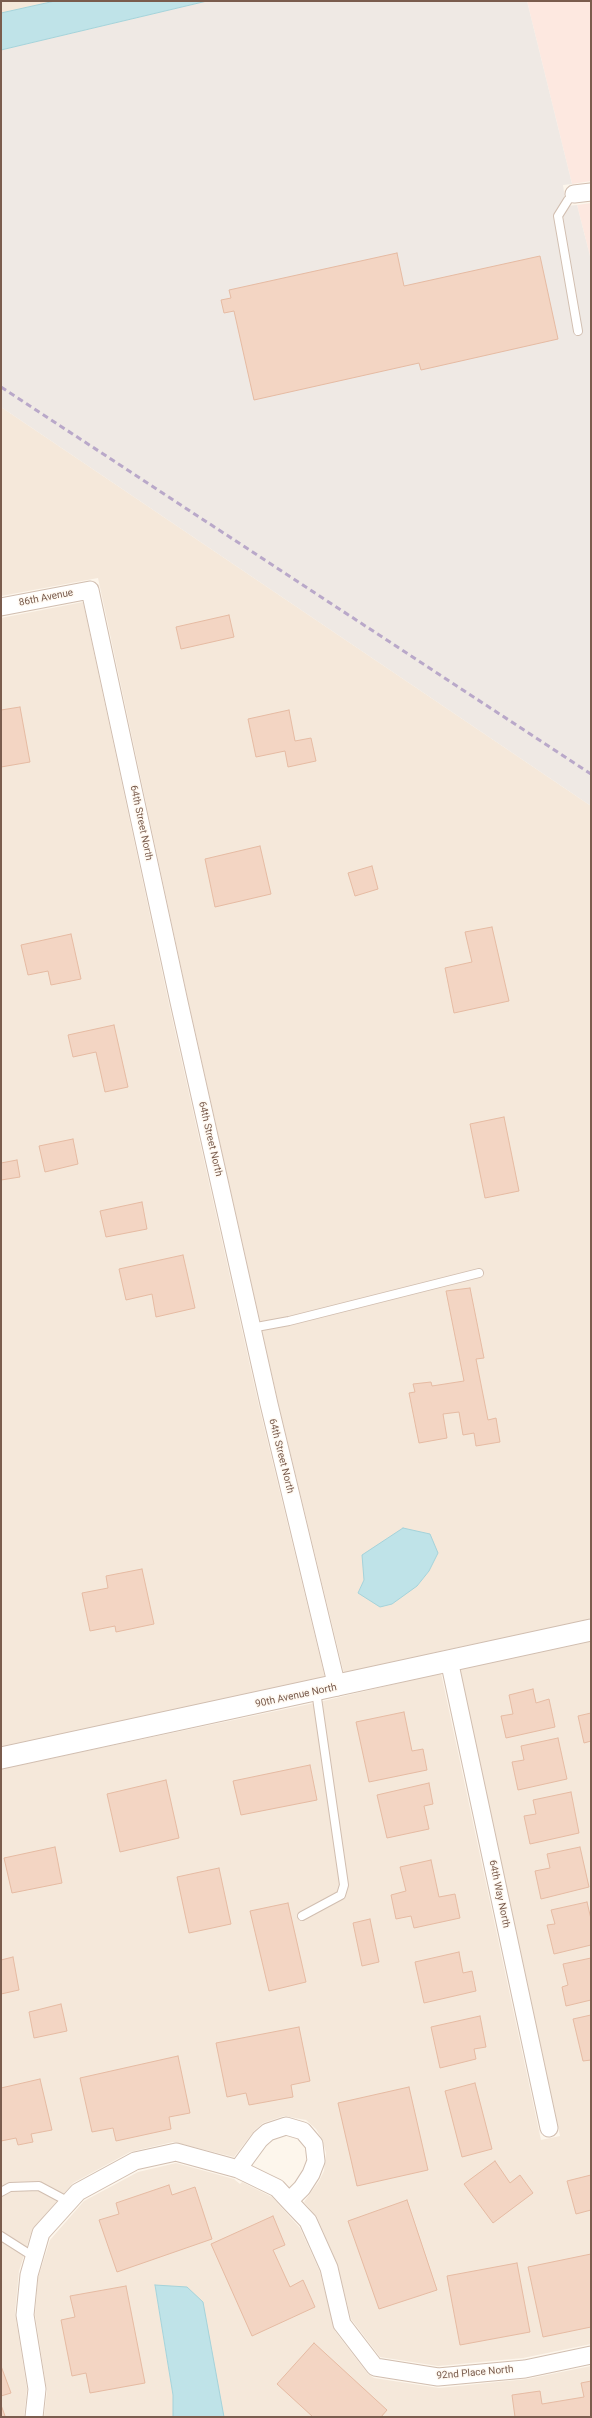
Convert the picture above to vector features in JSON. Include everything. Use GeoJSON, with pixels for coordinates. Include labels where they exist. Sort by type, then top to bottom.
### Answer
{"type":"FeatureCollection","features":[{"type":"Feature","properties":{"kind":"street"},"geometry":{"type":"LineString","coordinates":[[574,194],[591,192]]}},
{"type":"Feature","properties":{"kind":"street","name":"86th Avenue"},"geometry":{"type":"LineString","coordinates":[[1,607],[90,590]]}},
{"type":"Feature","properties":{"kind":"street","name":"64th Street North"},"geometry":{"type":"LineString","coordinates":[[90,590],[178,1002],[252,1328],[337,1687]]}},
{"type":"Feature","properties":{"kind":"street","name":"90th Avenue North"},"geometry":{"type":"LineString","coordinates":[[1,1758],[337,1687],[448,1660],[591,1630]]}},
{"type":"Feature","properties":{"kind":"street","name":"64th Way North"},"geometry":{"type":"LineString","coordinates":[[448,1660],[548,2128]]}},
{"type":"Feature","properties":{"kind":"street"},"geometry":{"type":"LineString","coordinates":[[238,2169],[260,2139],[268,2132],[286,2126],[303,2131],[314,2144],[316,2161],[311,2174],[302,2188],[289,2201]]}},
{"type":"Feature","properties":{"kind":"street","name":"92nd Place North"},"geometry":{"type":"LineString","coordinates":[[34,2417],[37,2390],[25,2315],[29,2275],[41,2234],[78,2192],[134,2161],[176,2152],[238,2169],[277,2188],[308,2221],[329,2268],[342,2324],[375,2367],[438,2377],[524,2369],[591,2355]]}},
{"type":"Feature","properties":{"kind":"lane"},"geometry":{"type":"LineString","coordinates":[[574,194],[568,200],[558,216],[578,331]]}},
{"type":"Feature","properties":{"kind":"lane"},"geometry":{"type":"LineString","coordinates":[[252,1328],[289,1321],[479,1273]]}},
{"type":"Feature","properties":{"kind":"lane"},"geometry":{"type":"LineString","coordinates":[[302,1916],[341,1895],[344,1885],[316,1691]]}},
{"type":"Feature","properties":{"kind":"lane"},"geometry":{"type":"LineString","coordinates":[[1,2192],[10,2187],[39,2186],[69,2202]]}},
{"type":"Feature","properties":{"kind":"lane"},"geometry":{"type":"LineString","coordinates":[[1,2236],[34,2257]]}},
{"type":"Feature","properties":{"kind":"shaded area"},"geometry":{"type":"Polygon","coordinates":[[[1,1],[55,1],[1,13],[1,1]]]}},
{"type":"Feature","properties":{"kind":"shaded area"},"geometry":{"type":"Polygon","coordinates":[[[207,1],[527,1],[572,184],[563,185],[566,206],[577,205],[591,260],[591,806],[1,407],[1,50],[207,1]]]}},
{"type":"Feature","properties":{"kind":"shaded area"},"geometry":{"type":"Polygon","coordinates":[[[527,1],[591,1],[591,181],[572,184],[527,1]]]}},
{"type":"Feature","properties":{"kind":"shaded area"},"geometry":{"type":"Polygon","coordinates":[[[591,203],[591,260],[577,205],[591,203]]]}},
{"type":"Feature","properties":{"kind":"shaded area"},"geometry":{"type":"Polygon","coordinates":[[[1,407],[591,806],[591,1619],[437,1652],[344,1674],[278,1402],[188,1000],[98,578],[1,596],[1,407]],[[438,1553],[364,1580],[358,1593],[417,1586],[429,1571],[438,1553]]]}},
{"type":"Feature","properties":{"kind":"shaded area"},"geometry":{"type":"Polygon","coordinates":[[[83,602],[169,1004],[259,1406],[325,1678],[1,1747],[1,618],[83,602]]]}},
{"type":"Feature","properties":{"kind":"shaded area"},"geometry":{"type":"Polygon","coordinates":[[[591,1641],[591,2344],[523,2358],[438,2366],[380,2357],[351,2319],[337,2264],[317,2217],[304,2202],[319,2181],[324,2171],[326,2153],[322,2139],[316,2129],[306,2120],[284,2116],[263,2123],[254,2131],[234,2157],[173,2142],[130,2152],[73,2183],[32,2230],[19,2271],[15,2313],[27,2389],[24,2417],[1,2417],[1,1769],[319,1702],[441,1673],[541,2140],[560,2136],[460,1669],[591,1641]]]}},
{"type":"Feature","properties":{"kind":"shaded area"},"geometry":{"type":"Polygon","coordinates":[[[176,2163],[234,2179],[240,2184],[242,2182],[272,2197],[300,2228],[320,2272],[335,2331],[368,2374],[374,2378],[439,2388],[527,2379],[591,2366],[591,2417],[224,2417],[220,2406],[155,2285],[173,2395],[173,2417],[44,2417],[47,2391],[35,2315],[38,2278],[50,2240],[84,2201],[138,2172],[176,2163]]]}},
{"type":"Feature","properties":{"kind":"water"},"geometry":{"type":"Polygon","coordinates":[[[55,1],[207,1],[1,50],[1,13],[55,1]]]}},
{"type":"Feature","properties":{"kind":"water"},"geometry":{"type":"Polygon","coordinates":[[[403,1528],[430,1534],[438,1553],[429,1571],[417,1586],[392,1604],[380,1607],[358,1593],[364,1580],[362,1555],[403,1528]]]}},
{"type":"Feature","properties":{"kind":"water"},"geometry":{"type":"Polygon","coordinates":[[[155,2285],[187,2287],[203,2302],[224,2417],[173,2417],[173,2395],[155,2285]]]}},
{"type":"Feature","properties":{"kind":"building"},"geometry":{"type":"Polygon","coordinates":[[[397,253],[404,286],[540,256],[558,339],[421,370],[419,363],[254,400],[234,311],[224,313],[221,300],[231,298],[229,290],[397,253]]]}},
{"type":"Feature","properties":{"kind":"building"},"geometry":{"type":"Polygon","coordinates":[[[229,615],[234,637],[181,649],[176,627],[229,615]]]}},
{"type":"Feature","properties":{"kind":"building"},"geometry":{"type":"Polygon","coordinates":[[[20,707],[30,762],[1,767],[1,710],[20,707]]]}},
{"type":"Feature","properties":{"kind":"building"},"geometry":{"type":"Polygon","coordinates":[[[289,710],[295,741],[311,738],[316,761],[288,767],[285,751],[256,757],[248,719],[289,710]]]}},
{"type":"Feature","properties":{"kind":"building"},"geometry":{"type":"Polygon","coordinates":[[[260,846],[271,894],[215,907],[205,859],[260,846]]]}},
{"type":"Feature","properties":{"kind":"building"},"geometry":{"type":"Polygon","coordinates":[[[372,866],[378,889],[355,896],[348,873],[372,866]]]}},
{"type":"Feature","properties":{"kind":"building"},"geometry":{"type":"Polygon","coordinates":[[[492,927],[509,1001],[454,1013],[445,968],[472,962],[465,932],[492,927]]]}},
{"type":"Feature","properties":{"kind":"building"},"geometry":{"type":"Polygon","coordinates":[[[71,934],[81,979],[51,985],[48,971],[28,975],[21,945],[71,934]]]}},
{"type":"Feature","properties":{"kind":"building"},"geometry":{"type":"Polygon","coordinates":[[[114,1025],[128,1087],[105,1092],[96,1052],[73,1057],[68,1035],[114,1025]]]}},
{"type":"Feature","properties":{"kind":"building"},"geometry":{"type":"Polygon","coordinates":[[[504,1117],[519,1191],[485,1198],[470,1124],[504,1117]]]}},
{"type":"Feature","properties":{"kind":"building"},"geometry":{"type":"Polygon","coordinates":[[[73,1139],[78,1164],[45,1172],[39,1146],[73,1139]]]}},
{"type":"Feature","properties":{"kind":"building"},"geometry":{"type":"Polygon","coordinates":[[[17,1160],[20,1177],[1,1180],[1,1163],[17,1160]]]}},
{"type":"Feature","properties":{"kind":"building"},"geometry":{"type":"Polygon","coordinates":[[[142,1202],[147,1229],[106,1237],[100,1211],[142,1202]]]}},
{"type":"Feature","properties":{"kind":"building"},"geometry":{"type":"Polygon","coordinates":[[[183,1255],[195,1308],[156,1317],[152,1294],[126,1300],[119,1269],[183,1255]]]}},
{"type":"Feature","properties":{"kind":"building"},"geometry":{"type":"Polygon","coordinates":[[[470,1288],[484,1358],[476,1359],[488,1420],[496,1418],[500,1442],[476,1446],[474,1433],[463,1435],[459,1412],[443,1414],[447,1438],[419,1443],[409,1393],[415,1392],[413,1384],[431,1382],[432,1386],[464,1381],[446,1291],[470,1288]]]}},
{"type":"Feature","properties":{"kind":"building"},"geometry":{"type":"Polygon","coordinates":[[[142,1569],[154,1624],[116,1632],[115,1626],[90,1631],[82,1593],[108,1588],[106,1576],[142,1569]]]}},
{"type":"Feature","properties":{"kind":"building"},"geometry":{"type":"Polygon","coordinates":[[[533,1689],[536,1703],[549,1699],[555,1727],[506,1738],[501,1716],[513,1714],[509,1695],[533,1689]]]}},
{"type":"Feature","properties":{"kind":"building"},"geometry":{"type":"Polygon","coordinates":[[[404,1712],[412,1751],[423,1749],[427,1770],[369,1782],[356,1722],[404,1712]]]}},
{"type":"Feature","properties":{"kind":"building"},"geometry":{"type":"Polygon","coordinates":[[[591,1713],[591,1741],[584,1743],[578,1716],[591,1713]]]}},
{"type":"Feature","properties":{"kind":"building"},"geometry":{"type":"Polygon","coordinates":[[[558,1738],[567,1779],[518,1790],[512,1762],[524,1760],[521,1746],[558,1738]]]}},
{"type":"Feature","properties":{"kind":"building"},"geometry":{"type":"Polygon","coordinates":[[[310,1765],[317,1800],[241,1815],[233,1781],[310,1765]]]}},
{"type":"Feature","properties":{"kind":"building"},"geometry":{"type":"Polygon","coordinates":[[[166,1780],[179,1838],[120,1852],[107,1794],[166,1780]]]}},
{"type":"Feature","properties":{"kind":"building"},"geometry":{"type":"Polygon","coordinates":[[[429,1783],[433,1804],[424,1806],[429,1829],[387,1838],[377,1795],[429,1783]]]}},
{"type":"Feature","properties":{"kind":"building"},"geometry":{"type":"Polygon","coordinates":[[[571,1792],[579,1833],[530,1844],[524,1816],[536,1814],[533,1800],[571,1792]]]}},
{"type":"Feature","properties":{"kind":"building"},"geometry":{"type":"Polygon","coordinates":[[[55,1847],[62,1883],[12,1893],[4,1858],[55,1847]]]}},
{"type":"Feature","properties":{"kind":"building"},"geometry":{"type":"Polygon","coordinates":[[[580,1847],[589,1887],[541,1899],[535,1871],[550,1868],[547,1854],[580,1847]]]}},
{"type":"Feature","properties":{"kind":"building"},"geometry":{"type":"Polygon","coordinates":[[[431,1860],[439,1897],[455,1894],[460,1918],[414,1928],[411,1916],[396,1919],[391,1895],[406,1891],[400,1867],[431,1860]]]}},
{"type":"Feature","properties":{"kind":"building"},"geometry":{"type":"Polygon","coordinates":[[[219,1868],[231,1924],[189,1933],[177,1877],[219,1868]]]}},
{"type":"Feature","properties":{"kind":"building"},"geometry":{"type":"Polygon","coordinates":[[[587,1902],[591,1919],[591,1945],[554,1954],[547,1925],[555,1924],[551,1910],[587,1902]]]}},
{"type":"Feature","properties":{"kind":"building"},"geometry":{"type":"Polygon","coordinates":[[[288,1903],[306,1982],[269,1991],[250,1911],[288,1903]]]}},
{"type":"Feature","properties":{"kind":"building"},"geometry":{"type":"Polygon","coordinates":[[[370,1919],[379,1962],[362,1966],[353,1923],[370,1919]]]}},
{"type":"Feature","properties":{"kind":"building"},"geometry":{"type":"Polygon","coordinates":[[[459,1952],[463,1973],[472,1971],[476,1991],[424,2003],[415,1962],[459,1952]]]}},
{"type":"Feature","properties":{"kind":"building"},"geometry":{"type":"Polygon","coordinates":[[[13,1957],[19,1990],[1,1994],[1,1960],[13,1957]]]}},
{"type":"Feature","properties":{"kind":"building"},"geometry":{"type":"Polygon","coordinates":[[[591,1958],[591,2000],[566,2006],[562,1987],[568,1985],[563,1964],[591,1958]]]}},
{"type":"Feature","properties":{"kind":"building"},"geometry":{"type":"Polygon","coordinates":[[[61,2004],[67,2031],[34,2038],[29,2012],[61,2004]]]}},
{"type":"Feature","properties":{"kind":"building"},"geometry":{"type":"Polygon","coordinates":[[[591,2015],[591,2060],[583,2061],[573,2019],[591,2015]]]}},
{"type":"Feature","properties":{"kind":"building"},"geometry":{"type":"Polygon","coordinates":[[[480,2016],[486,2047],[474,2049],[476,2059],[440,2068],[431,2027],[480,2016]]]}},
{"type":"Feature","properties":{"kind":"building"},"geometry":{"type":"Polygon","coordinates":[[[299,2027],[310,2081],[291,2085],[293,2097],[249,2105],[246,2093],[227,2097],[216,2043],[299,2027]]]}},
{"type":"Feature","properties":{"kind":"building"},"geometry":{"type":"Polygon","coordinates":[[[178,2056],[190,2113],[169,2117],[171,2129],[116,2141],[113,2128],[92,2132],[80,2078],[178,2056]]]}},
{"type":"Feature","properties":{"kind":"building"},"geometry":{"type":"Polygon","coordinates":[[[40,2079],[52,2130],[31,2134],[33,2142],[18,2145],[16,2138],[1,2141],[1,2088],[40,2079]]]}},
{"type":"Feature","properties":{"kind":"building"},"geometry":{"type":"Polygon","coordinates":[[[475,2083],[492,2149],[462,2157],[445,2091],[475,2083]]]}},
{"type":"Feature","properties":{"kind":"building"},"geometry":{"type":"Polygon","coordinates":[[[409,2087],[428,2170],[357,2186],[338,2103],[409,2087]]]}},
{"type":"Feature","properties":{"kind":"building"},"geometry":{"type":"Polygon","coordinates":[[[495,2161],[510,2183],[520,2175],[533,2193],[493,2223],[464,2184],[495,2161]]]}},
{"type":"Feature","properties":{"kind":"building"},"geometry":{"type":"Polygon","coordinates":[[[591,2175],[591,2210],[576,2214],[567,2181],[591,2175]]]}},
{"type":"Feature","properties":{"kind":"building"},"geometry":{"type":"Polygon","coordinates":[[[169,2185],[172,2195],[195,2187],[212,2239],[117,2272],[99,2220],[119,2214],[116,2203],[169,2185]]]}},
{"type":"Feature","properties":{"kind":"building"},"geometry":{"type":"Polygon","coordinates":[[[407,2200],[437,2290],[379,2309],[348,2221],[407,2200]]]}},
{"type":"Feature","properties":{"kind":"building"},"geometry":{"type":"Polygon","coordinates":[[[273,2216],[285,2245],[273,2250],[290,2287],[303,2280],[315,2307],[252,2336],[211,2244],[273,2216]]]}},
{"type":"Feature","properties":{"kind":"building"},"geometry":{"type":"Polygon","coordinates":[[[591,2254],[591,2327],[543,2337],[528,2267],[591,2254]]]}},
{"type":"Feature","properties":{"kind":"building"},"geometry":{"type":"Polygon","coordinates":[[[517,2263],[530,2332],[460,2345],[447,2276],[517,2263]]]}},
{"type":"Feature","properties":{"kind":"building"},"geometry":{"type":"Polygon","coordinates":[[[126,2286],[145,2383],[90,2393],[86,2373],[72,2376],[61,2320],[75,2317],[70,2296],[126,2286]]]}},
{"type":"Feature","properties":{"kind":"building"},"geometry":{"type":"Polygon","coordinates":[[[314,2343],[387,2410],[381,2417],[313,2417],[277,2384],[314,2343]]]}},
{"type":"Feature","properties":{"kind":"building"},"geometry":{"type":"Polygon","coordinates":[[[1,2366],[11,2393],[1,2396],[1,2366]]]}},
{"type":"Feature","properties":{"kind":"building"},"geometry":{"type":"Polygon","coordinates":[[[591,2381],[591,2417],[515,2417],[512,2395],[540,2391],[542,2404],[584,2397],[581,2383],[591,2381]]]}},
{"type":"Feature","properties":{"kind":"building"},"geometry":{"type":"Polygon","coordinates":[[[1,2405],[5,2416],[3,2417],[1,2417],[1,2405]]]}},
{"type":"Feature","properties":{"kind":"railway"},"geometry":{"type":"LineString","coordinates":[[1,387],[591,774]]}}]}
